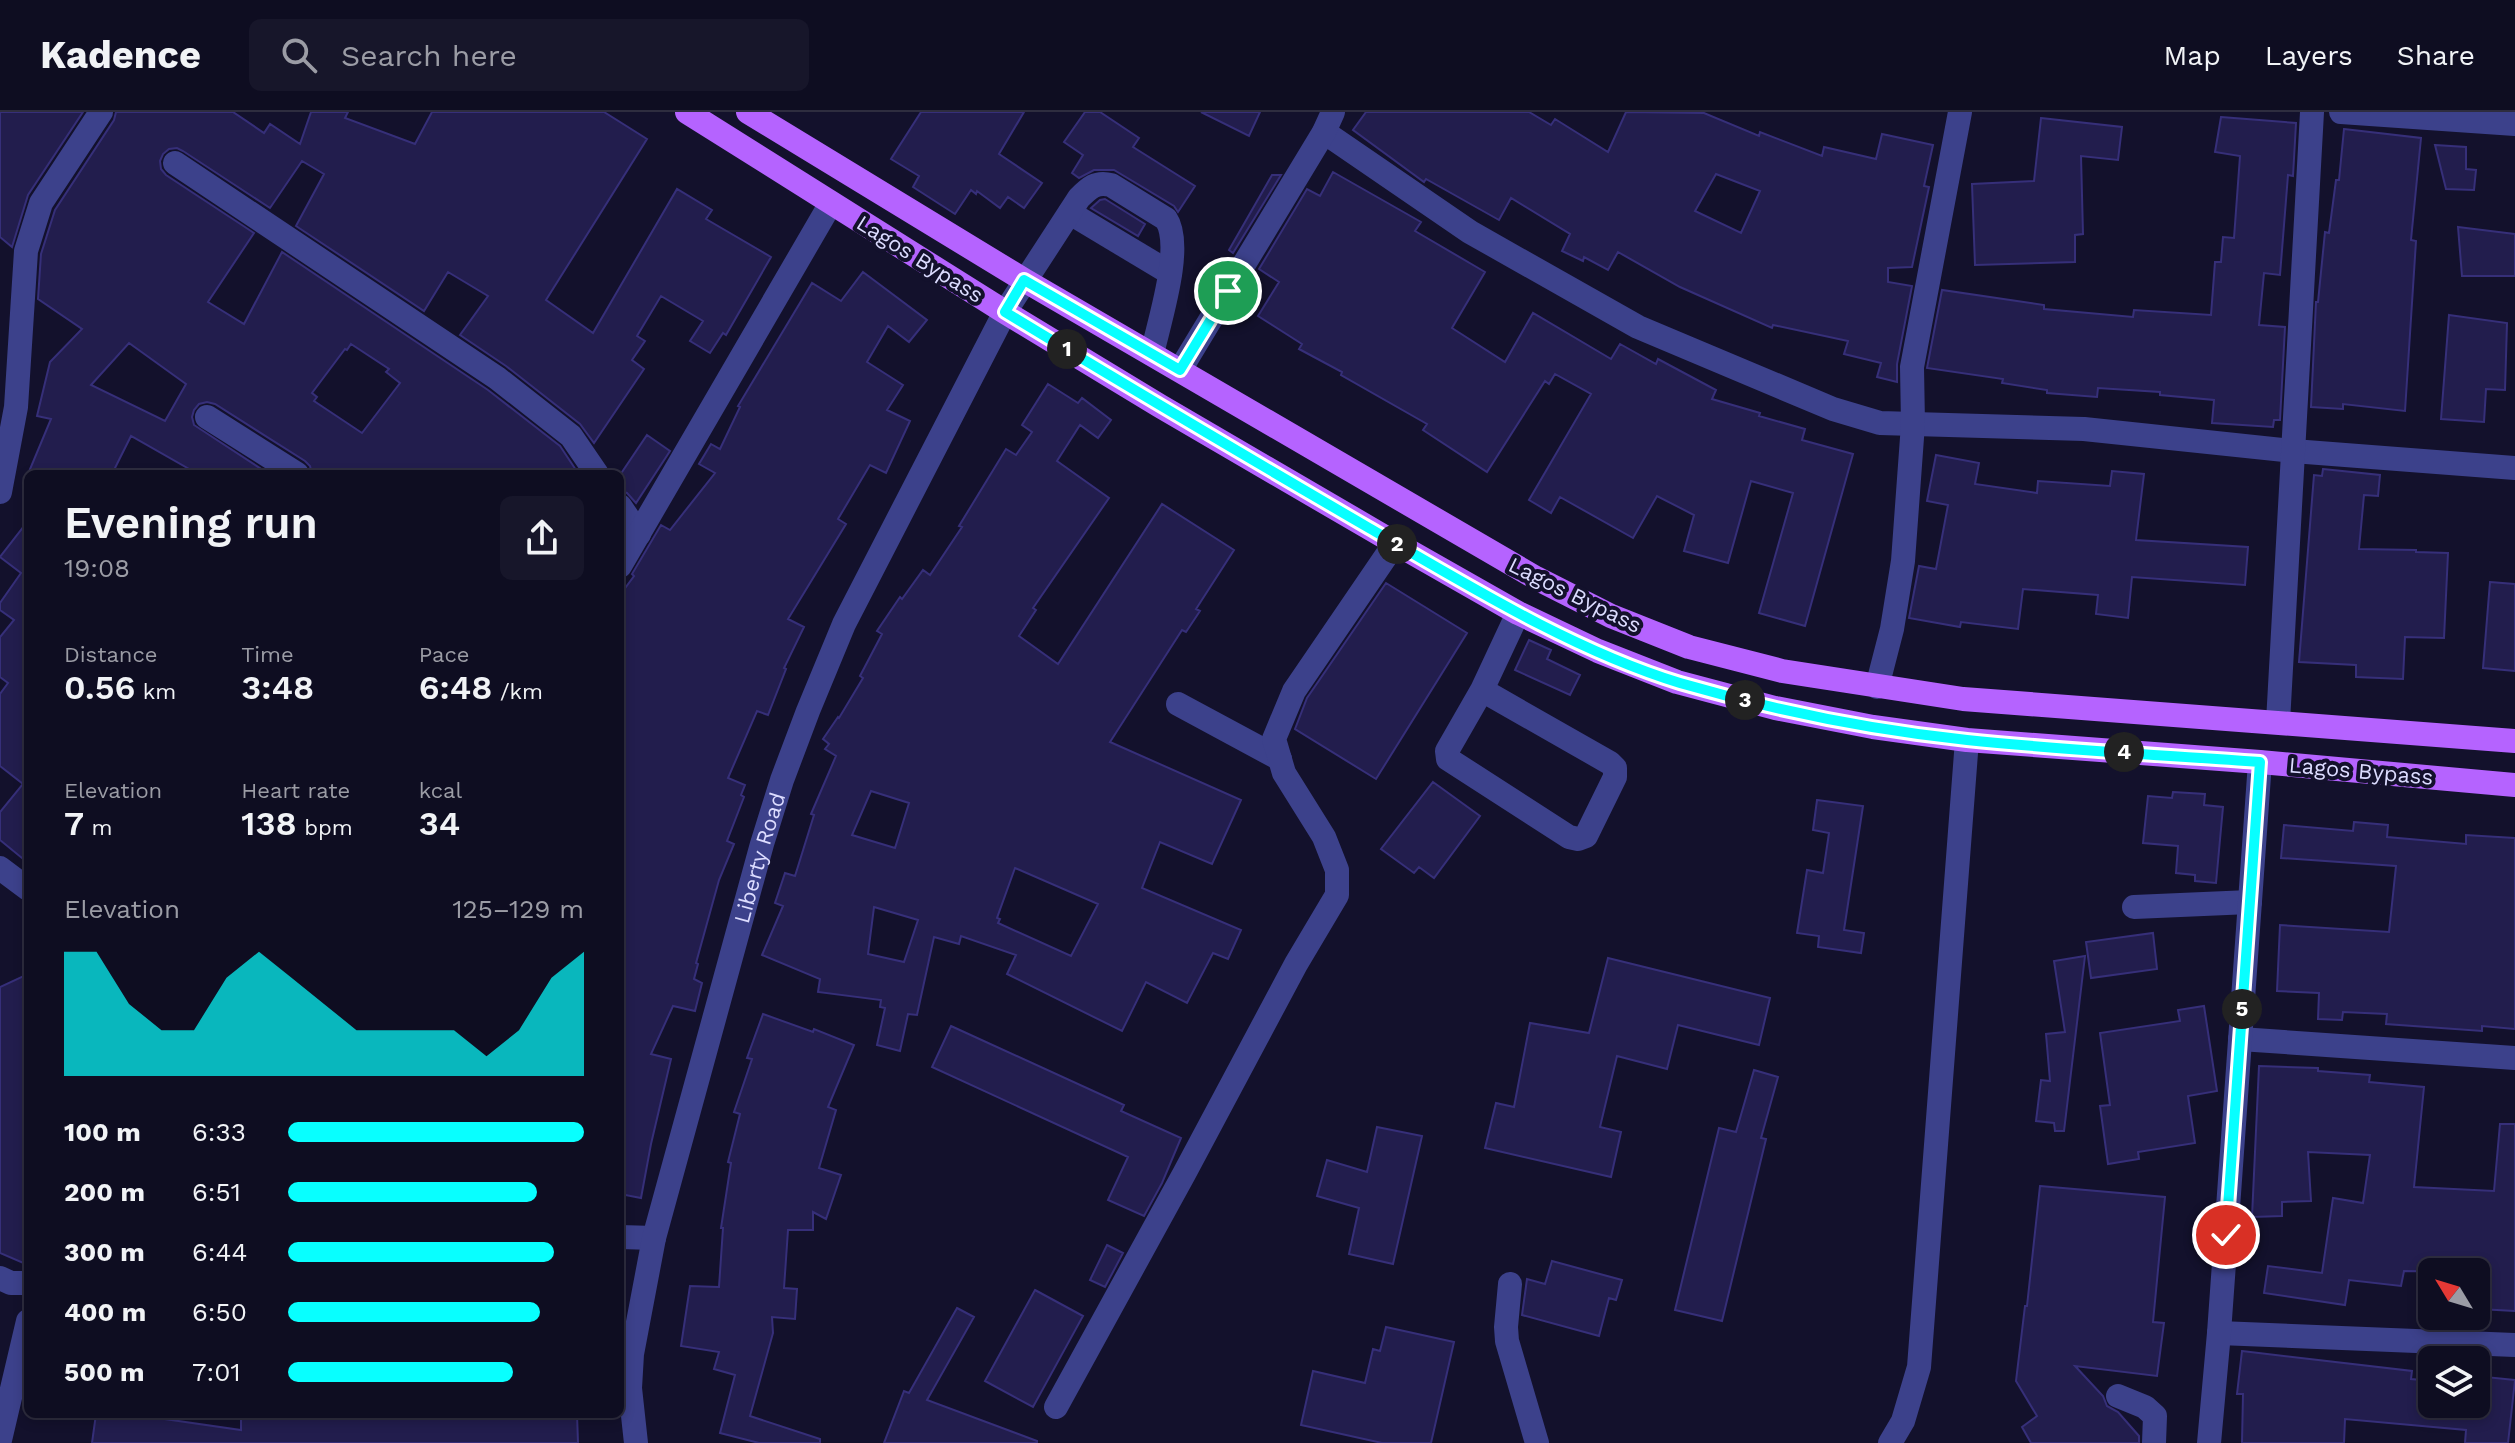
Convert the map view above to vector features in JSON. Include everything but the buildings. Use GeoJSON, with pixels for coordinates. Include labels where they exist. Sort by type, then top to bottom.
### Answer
{"type":"FeatureCollection","features":[{"type":"Feature","properties":{"kind":"main road","name":"Lagos Bypass"},"geometry":{"type":"LineString","coordinates":[[687,112],[1005,312],[1395,543],[1518,613],[1598,651],[1677,682],[1775,708],[1873,727],[1967,740],[2515,785]]}},
{"type":"Feature","properties":{"kind":"main road","name":"Lagos Bypass"},"geometry":{"type":"LineString","coordinates":[[748,112],[1024,280],[1536,578],[1611,616],[1689,647],[1782,671],[1963,699],[2515,741]]}},
{"type":"Feature","properties":{"kind":"street"},"geometry":{"type":"LineString","coordinates":[[0,492],[16,407],[26,251],[41,203],[101,112]]}},
{"type":"Feature","properties":{"kind":"street"},"geometry":{"type":"LineString","coordinates":[[1877,687],[1892,629],[1903,561],[1913,424],[1912,367],[1960,112]]}},
{"type":"Feature","properties":{"kind":"street"},"geometry":{"type":"LineString","coordinates":[[2278,722],[2312,112]]}},
{"type":"Feature","properties":{"kind":"street"},"geometry":{"type":"LineString","coordinates":[[2341,112],[2515,124]]}},
{"type":"Feature","properties":{"kind":"street"},"geometry":{"type":"LineString","coordinates":[[1180,370],[1329,122],[1470,232],[1638,327],[1833,409],[1880,423],[2084,429],[2293,451],[2515,468]]}},
{"type":"Feature","properties":{"kind":"street"},"geometry":{"type":"LineString","coordinates":[[175,163],[497,378],[571,436],[594,470]]}},
{"type":"Feature","properties":{"kind":"street","name":"Liberty Road"},"geometry":{"type":"LineString","coordinates":[[636,1443],[630,1388],[632,1354],[654,1238],[782,780],[844,624],[1005,312],[1079,198],[1101,183],[1111,185],[1166,219],[1172,228],[1174,245],[1170,273],[1152,354]]}},
{"type":"Feature","properties":{"kind":"street"},"geometry":{"type":"LineString","coordinates":[[624,559],[831,203]]}},
{"type":"Feature","properties":{"kind":"street"},"geometry":{"type":"LineString","coordinates":[[1070,213],[1170,273]]}},
{"type":"Feature","properties":{"kind":"street"},"geometry":{"type":"LineString","coordinates":[[207,417],[291,470]]}},
{"type":"Feature","properties":{"kind":"street"},"geometry":{"type":"LineString","coordinates":[[624,512],[639,534]]}},
{"type":"Feature","properties":{"kind":"street"},"geometry":{"type":"LineString","coordinates":[[1056,1407],[1296,964],[1337,895],[1337,870],[1324,837],[1284,773],[1274,739],[1294,691],[1395,543]]}},
{"type":"Feature","properties":{"kind":"street"},"geometry":{"type":"LineString","coordinates":[[1482,690],[1615,768],[1615,777],[1586,836],[1578,839],[1569,837],[1448,759],[1447,751],[1482,690],[1518,613]]}},
{"type":"Feature","properties":{"kind":"street"},"geometry":{"type":"LineString","coordinates":[[1178,704],[1280,759]]}},
{"type":"Feature","properties":{"kind":"street"},"geometry":{"type":"LineString","coordinates":[[1890,1443],[1903,1421],[1919,1367],[1967,740]]}},
{"type":"Feature","properties":{"kind":"street"},"geometry":{"type":"LineString","coordinates":[[2209,1443],[2260,762]]}},
{"type":"Feature","properties":{"kind":"street"},"geometry":{"type":"LineString","coordinates":[[0,868],[24,886]]}},
{"type":"Feature","properties":{"kind":"street"},"geometry":{"type":"LineString","coordinates":[[2134,907],[2250,902]]}},
{"type":"Feature","properties":{"kind":"street"},"geometry":{"type":"LineString","coordinates":[[2240,1039],[2515,1058]]}},
{"type":"Feature","properties":{"kind":"street"},"geometry":{"type":"LineString","coordinates":[[624,1237],[654,1238]]}},
{"type":"Feature","properties":{"kind":"street"},"geometry":{"type":"LineString","coordinates":[[0,1278],[11,1283],[24,1283]]}},
{"type":"Feature","properties":{"kind":"street"},"geometry":{"type":"LineString","coordinates":[[1510,1284],[1507,1341],[1537,1443]]}},
{"type":"Feature","properties":{"kind":"street"},"geometry":{"type":"LineString","coordinates":[[2219,1333],[2515,1345]]}},
{"type":"Feature","properties":{"kind":"street"},"geometry":{"type":"LineString","coordinates":[[0,1440],[24,1338]]}},
{"type":"Feature","properties":{"kind":"street"},"geometry":{"type":"LineString","coordinates":[[2118,1396],[2145,1407],[2155,1416],[2154,1443]]}},
{"type":"Feature","properties":{"kind":"route"},"geometry":{"type":"LineString","coordinates":[[1228,291],[1180,370],[1024,280],[1005,312],[1160,406],[1518,613],[1598,651],[1677,682],[1775,708],[1873,727],[1967,740],[2260,762],[2226,1235]]}}]}
